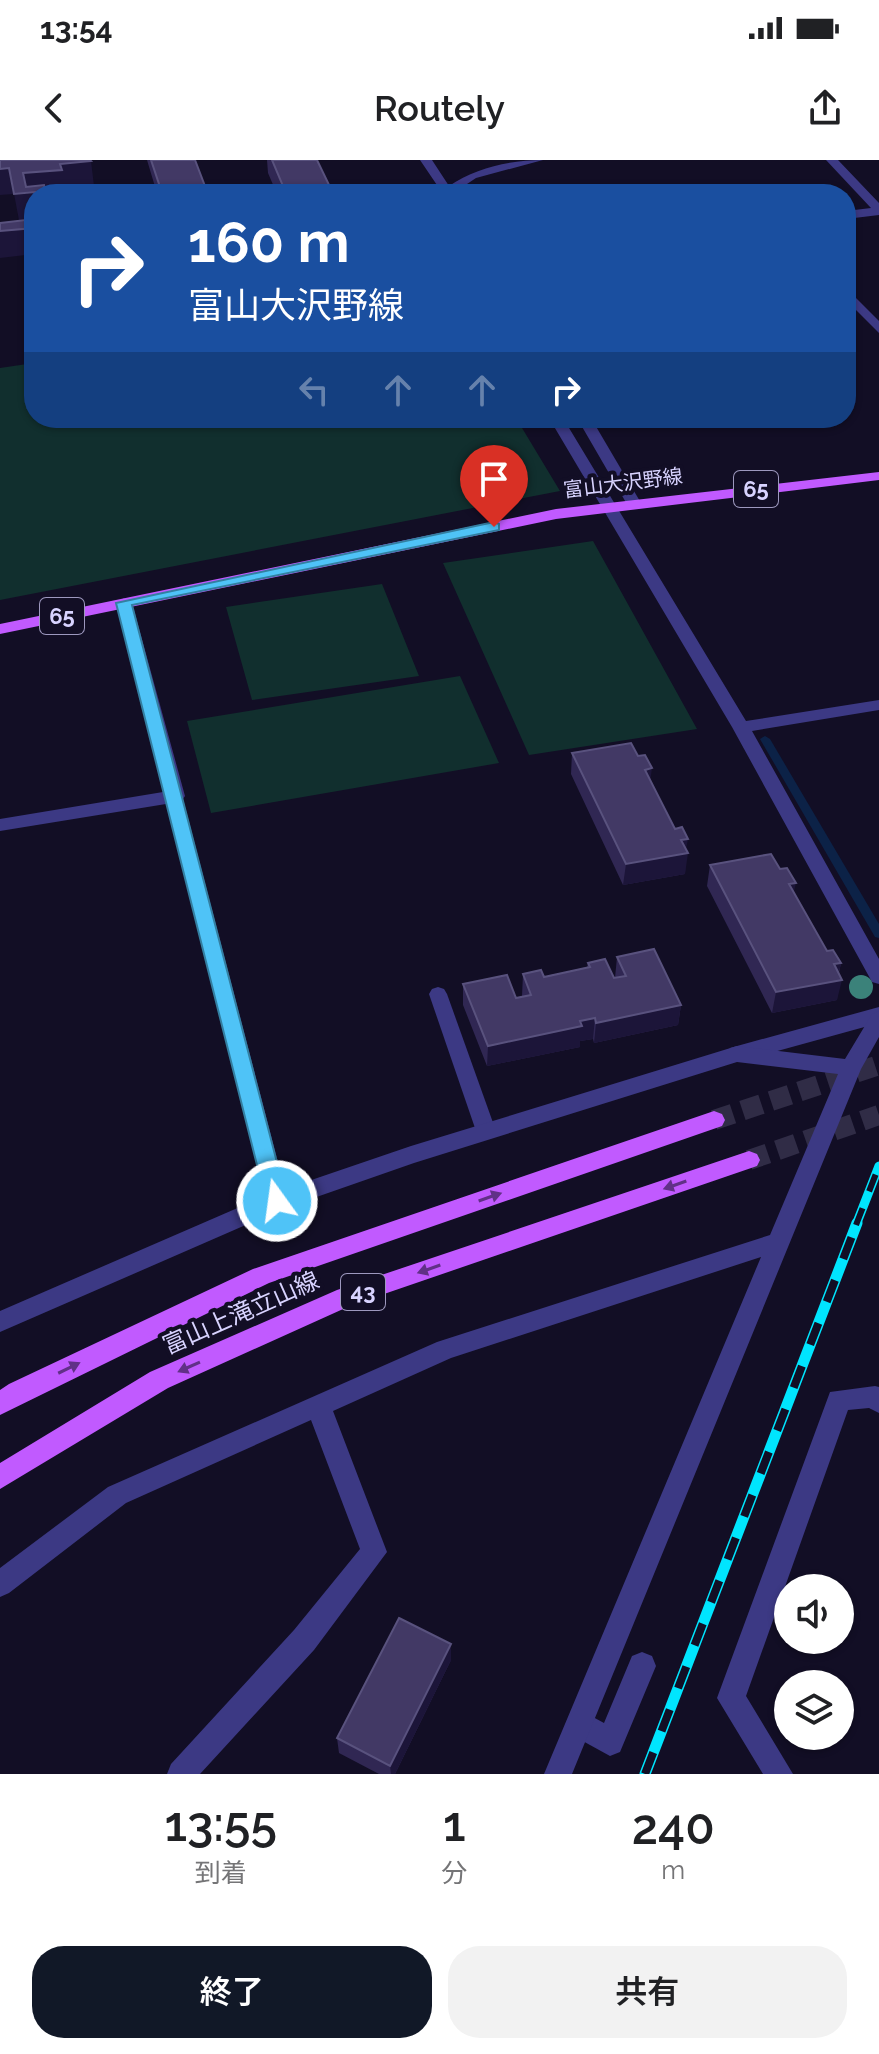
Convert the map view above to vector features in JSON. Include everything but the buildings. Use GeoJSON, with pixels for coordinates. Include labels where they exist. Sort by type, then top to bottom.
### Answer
{"type":"FeatureCollection","features":[{"type":"Feature","properties":{"kind":"main road","name":"富山大沢野線"},"geometry":{"type":"LineString","coordinates":[[0,629],[608,506],[879,476]]}},
{"type":"Feature","properties":{"kind":"main road","name":"富山上滝立山線"},"geometry":{"type":"LineString","coordinates":[[0,1404],[18,1392],[261,1276],[714,1120]]}},
{"type":"Feature","properties":{"kind":"main road","name":"富山上滝立山線"},"geometry":{"type":"LineString","coordinates":[[0,1477],[159,1380],[345,1297],[749,1160]]}},
{"type":"Feature","properties":{"kind":"street"},"geometry":{"type":"LineString","coordinates":[[426,160],[440,184]]}},
{"type":"Feature","properties":{"kind":"street"},"geometry":{"type":"LineString","coordinates":[[462,184],[495,168],[537,160]]}},
{"type":"Feature","properties":{"kind":"street"},"geometry":{"type":"LineString","coordinates":[[832,160],[854,184]]}},
{"type":"Feature","properties":{"kind":"street"},"geometry":{"type":"LineString","coordinates":[[856,186],[879,211]]}},
{"type":"Feature","properties":{"kind":"street"},"geometry":{"type":"LineString","coordinates":[[856,214],[879,211]]}},
{"type":"Feature","properties":{"kind":"street"},"geometry":{"type":"LineString","coordinates":[[856,303],[879,329]]}},
{"type":"Feature","properties":{"kind":"street"},"geometry":{"type":"LineString","coordinates":[[562,428],[741,727],[879,977]]}},
{"type":"Feature","properties":{"kind":"street"},"geometry":{"type":"LineString","coordinates":[[590,428],[633,503]]}},
{"type":"Feature","properties":{"kind":"street"},"geometry":{"type":"LineString","coordinates":[[124,603],[176,796],[277,1201]]}},
{"type":"Feature","properties":{"kind":"street"},"geometry":{"type":"LineString","coordinates":[[741,727],[879,705]]}},
{"type":"Feature","properties":{"kind":"street"},"geometry":{"type":"LineString","coordinates":[[0,825],[176,796]]}},
{"type":"Feature","properties":{"kind":"street"},"geometry":{"type":"LineString","coordinates":[[0,1322],[277,1201],[486,1131],[737,1054],[879,1017]]}},
{"type":"Feature","properties":{"kind":"street"},"geometry":{"type":"LineString","coordinates":[[558,1774],[851,1068],[879,1017]]}},
{"type":"Feature","properties":{"kind":"street"},"geometry":{"type":"LineString","coordinates":[[737,1054],[851,1068]]}},
{"type":"Feature","properties":{"kind":"street"},"geometry":{"type":"LineString","coordinates":[[0,1584],[117,1495],[445,1349],[781,1241]]}},
{"type":"Feature","properties":{"kind":"street"},"geometry":{"type":"LineString","coordinates":[[779,1774],[731,1698],[839,1400],[875,1397],[879,1402]]}},
{"type":"Feature","properties":{"kind":"street"},"geometry":{"type":"LineString","coordinates":[[181,1774],[304,1640],[374,1552],[318,1405]]}},
{"type":"Feature","properties":{"kind":"street"},"geometry":{"type":"LineString","coordinates":[[580,1724],[610,1742],[642,1666]]}},
{"type":"Feature","properties":{"kind":"lane"},"geometry":{"type":"LineString","coordinates":[[438,994],[486,1131]]}},
{"type":"Feature","properties":{"kind":"green space"},"geometry":{"type":"Polygon","coordinates":[[[24,364],[24,428],[522,428],[560,491],[0,600],[0,368],[24,364]]]}},
{"type":"Feature","properties":{"kind":"green space"},"geometry":{"type":"Polygon","coordinates":[[[593,541],[697,729],[529,755],[443,563],[593,541]]]}},
{"type":"Feature","properties":{"kind":"green space"},"geometry":{"type":"Polygon","coordinates":[[[382,584],[419,676],[252,700],[226,607],[382,584]]]}},
{"type":"Feature","properties":{"kind":"green space"},"geometry":{"type":"Polygon","coordinates":[[[460,676],[499,763],[211,813],[187,721],[460,676]]]}},
{"type":"Feature","properties":{"kind":"waterway"},"geometry":{"type":"LineString","coordinates":[[765,739],[879,934]]}},
{"type":"Feature","properties":{"kind":"tunnel"},"geometry":{"type":"LineString","coordinates":[[714,1120],[879,1065]]}},
{"type":"Feature","properties":{"kind":"tunnel"},"geometry":{"type":"LineString","coordinates":[[749,1160],[879,1115]]}},
{"type":"Feature","properties":{"kind":"railway"},"geometry":{"type":"LineString","coordinates":[[856,1225],[879,1166]]}},
{"type":"Feature","properties":{"kind":"railway"},"geometry":{"type":"LineString","coordinates":[[645,1774],[857,1223]]}},
{"type":"Feature","properties":{"kind":"route"},"geometry":{"type":"LineString","coordinates":[[277,1201],[176,796],[124,603],[494,527]]}}]}
